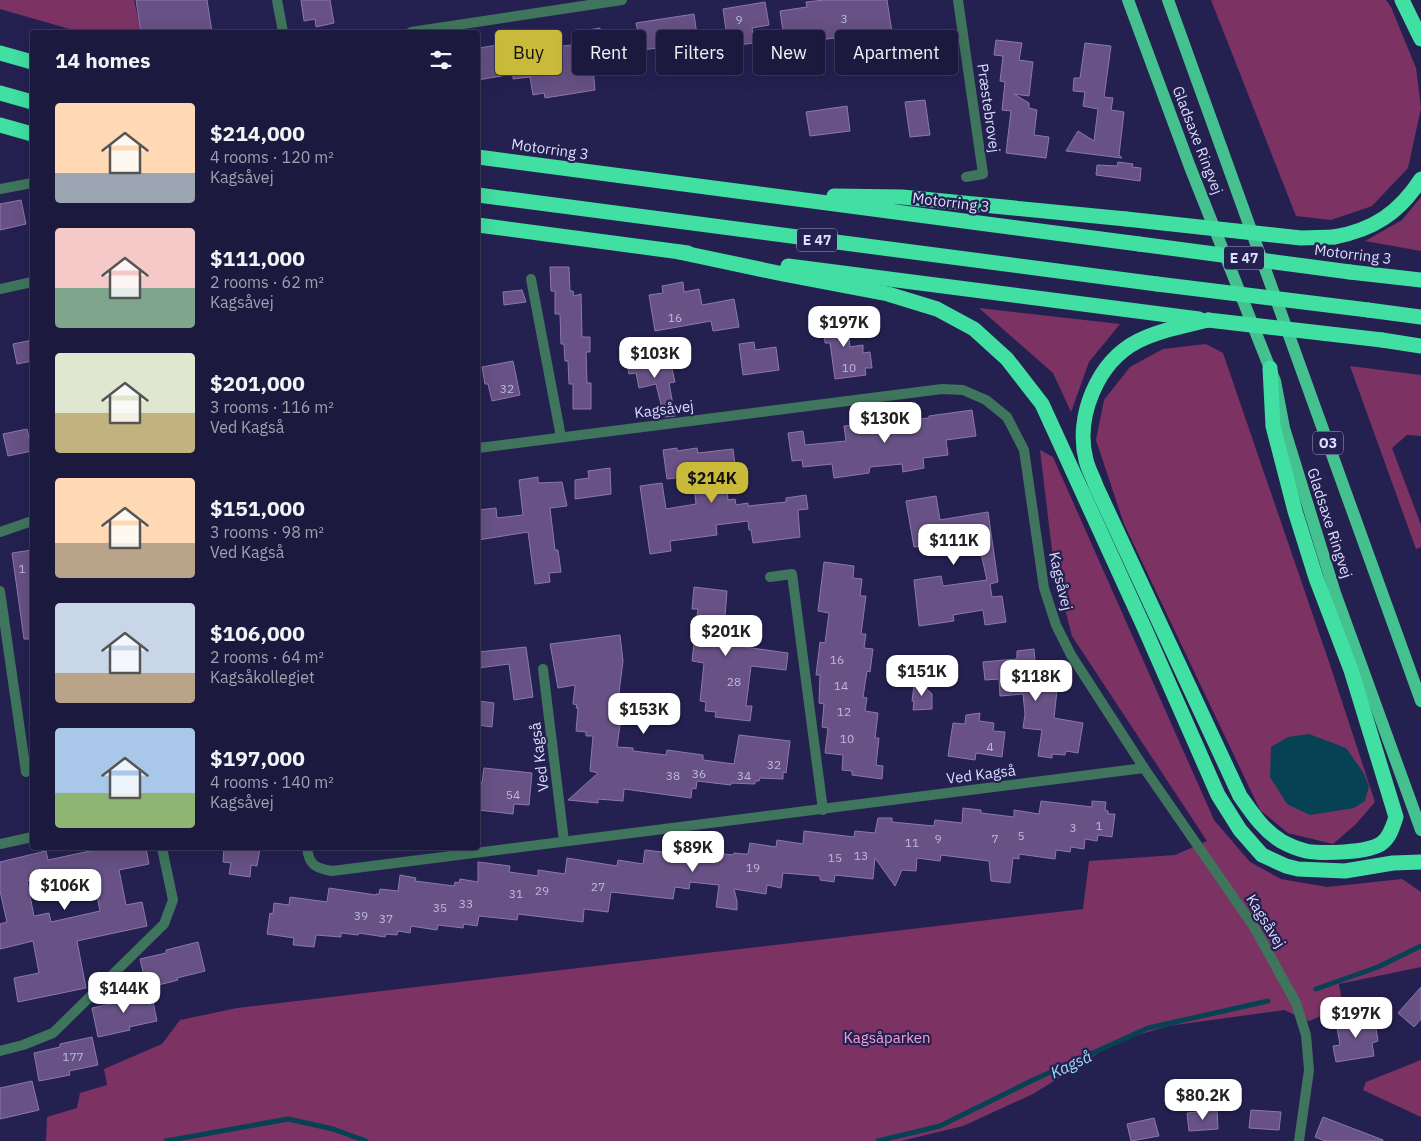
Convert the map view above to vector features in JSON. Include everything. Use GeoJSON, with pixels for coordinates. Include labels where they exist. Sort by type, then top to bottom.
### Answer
{"type":"FeatureCollection","features":[{"type":"Feature","properties":{"kind":"highway"},"geometry":{"type":"LineString","coordinates":[[1402,0],[1421,39]]}},
{"type":"Feature","properties":{"kind":"highway"},"geometry":{"type":"LineString","coordinates":[[0,53],[30,61]]}},
{"type":"Feature","properties":{"kind":"highway"},"geometry":{"type":"LineString","coordinates":[[0,93],[30,101]]}},
{"type":"Feature","properties":{"kind":"highway"},"geometry":{"type":"LineString","coordinates":[[0,125],[30,133]]}},
{"type":"Feature","properties":{"kind":"highway","name":"Motorring 3"},"geometry":{"type":"LineString","coordinates":[[480,157],[1421,280]]}},
{"type":"Feature","properties":{"kind":"highway"},"geometry":{"type":"LineString","coordinates":[[769,196],[902,197],[1301,238],[1334,237],[1367,229],[1405,202],[1421,179]]}},
{"type":"Feature","properties":{"kind":"highway","name":"E 47"},"geometry":{"type":"LineString","coordinates":[[480,195],[1421,317]]}},
{"type":"Feature","properties":{"kind":"highway"},"geometry":{"type":"LineString","coordinates":[[480,225],[1421,346]]}},
{"type":"Feature","properties":{"kind":"highway"},"geometry":{"type":"LineString","coordinates":[[679,252],[888,294],[937,309],[974,329],[1007,359],[1042,404],[1140,618],[1218,795],[1240,830],[1262,855],[1286,866],[1345,871],[1392,863],[1421,862]]}},
{"type":"Feature","properties":{"kind":"highway"},"geometry":{"type":"LineString","coordinates":[[1208,320],[1162,331],[1136,342],[1115,359],[1098,380],[1087,406],[1083,433],[1086,460],[1096,486],[1240,796],[1256,819],[1281,841],[1307,851],[1341,852],[1370,849],[1382,843],[1388,836],[1396,816],[1350,670],[1316,578],[1295,511],[1273,426],[1270,368]]}},
{"type":"Feature","properties":{"kind":"main road","name":"Gladsaxe Ringvej"},"geometry":{"type":"LineString","coordinates":[[1128,0],[1190,167],[1275,381],[1284,428],[1335,593],[1421,830]]}},
{"type":"Feature","properties":{"kind":"main road","name":"Gladsaxe Ringvej"},"geometry":{"type":"LineString","coordinates":[[1168,0],[1421,701]]}},
{"type":"Feature","properties":{"kind":"street"},"geometry":{"type":"LineString","coordinates":[[277,0],[282,30]]}},
{"type":"Feature","properties":{"kind":"street"},"geometry":{"type":"LineString","coordinates":[[424,30],[622,0]]}},
{"type":"Feature","properties":{"kind":"street","name":"Præstebrovej"},"geometry":{"type":"LineString","coordinates":[[958,0],[983,174],[966,176]]}},
{"type":"Feature","properties":{"kind":"street"},"geometry":{"type":"LineString","coordinates":[[0,189],[30,183]]}},
{"type":"Feature","properties":{"kind":"street"},"geometry":{"type":"LineString","coordinates":[[531,279],[561,437]]}},
{"type":"Feature","properties":{"kind":"street"},"geometry":{"type":"LineString","coordinates":[[0,289],[30,282]]}},
{"type":"Feature","properties":{"kind":"street","name":"Kagsåvej"},"geometry":{"type":"LineString","coordinates":[[480,448],[942,388],[963,390],[986,400],[1007,417],[1024,450],[1044,588],[1056,625],[1071,655],[1144,768],[1254,927],[1296,1003],[1306,1035],[1309,1070],[1299,1141]]}},
{"type":"Feature","properties":{"kind":"street"},"geometry":{"type":"LineString","coordinates":[[0,532],[30,522]]}},
{"type":"Feature","properties":{"kind":"street"},"geometry":{"type":"LineString","coordinates":[[770,577],[792,574],[823,810]]}},
{"type":"Feature","properties":{"kind":"street"},"geometry":{"type":"LineString","coordinates":[[0,591],[26,772]]}},
{"type":"Feature","properties":{"kind":"street","name":"Ved Kagså"},"geometry":{"type":"LineString","coordinates":[[544,669],[564,841]]}},
{"type":"Feature","properties":{"kind":"street","name":"Ved Kagså"},"geometry":{"type":"LineString","coordinates":[[307,850],[309,860],[318,868],[332,871],[1144,768]]}},
{"type":"Feature","properties":{"kind":"street"},"geometry":{"type":"LineString","coordinates":[[0,844],[30,837]]}},
{"type":"Feature","properties":{"kind":"street"},"geometry":{"type":"LineString","coordinates":[[0,1051],[23,1045],[53,1033],[164,924],[173,900],[162,850]]}},
{"type":"Feature","properties":{"kind":"green space"},"geometry":{"type":"Polygon","coordinates":[[[0,0],[134,0],[141,30],[73,30],[0,9],[0,0]]]}},
{"type":"Feature","properties":{"kind":"green space"},"geometry":{"type":"Polygon","coordinates":[[[1211,0],[1386,0],[1391,7],[1416,68],[1421,108],[1408,168],[1372,206],[1331,220],[1296,216],[1211,0]]]}},
{"type":"Feature","properties":{"kind":"green space"},"geometry":{"type":"Polygon","coordinates":[[[1421,197],[1421,251],[1365,241],[1402,220],[1421,197]]]}},
{"type":"Feature","properties":{"kind":"green space"},"geometry":{"type":"Polygon","coordinates":[[[979,308],[1120,324],[1089,362],[1071,412],[1053,373],[979,308]]]}},
{"type":"Feature","properties":{"kind":"green space"},"geometry":{"type":"Polygon","coordinates":[[[1206,344],[1223,353],[1375,802],[1356,824],[1333,844],[1288,833],[1260,810],[1124,524],[1096,440],[1104,400],[1130,367],[1163,349],[1206,344]]]}},
{"type":"Feature","properties":{"kind":"green space"},"geometry":{"type":"Polygon","coordinates":[[[1350,366],[1421,375],[1421,436],[1407,435],[1392,448],[1421,525],[1421,547],[1416,549],[1350,366]]]}},
{"type":"Feature","properties":{"kind":"green space","name":"Kagsåparken"},"geometry":{"type":"Polygon","coordinates":[[[1040,450],[1053,457],[1214,820],[1250,862],[1281,879],[1327,887],[1402,879],[1421,892],[1421,967],[1339,984],[1343,1007],[1309,1021],[1284,1010],[1168,1026],[1118,1041],[1033,1094],[963,1126],[901,1141],[46,1141],[47,1117],[77,1108],[80,1093],[107,1085],[104,1069],[162,1044],[180,1020],[237,1008],[1083,909],[1089,861],[1175,855],[1207,841],[1072,636],[1054,567],[1040,450]]]}},
{"type":"Feature","properties":{"kind":"green space"},"geometry":{"type":"Polygon","coordinates":[[[1421,1060],[1421,1117],[1363,1090],[1366,1082],[1421,1060]]]}},
{"type":"Feature","properties":{"kind":"water"},"geometry":{"type":"Polygon","coordinates":[[[1309,734],[1346,748],[1363,772],[1369,786],[1365,801],[1354,808],[1310,815],[1287,804],[1270,777],[1271,747],[1288,737],[1309,734]]]}},
{"type":"Feature","properties":{"kind":"building"},"geometry":{"type":"Polygon","coordinates":[[[136,0],[207,0],[212,30],[141,30],[136,0]]]}},
{"type":"Feature","properties":{"kind":"building"},"geometry":{"type":"Polygon","coordinates":[[[301,0],[330,0],[334,23],[316,27],[315,19],[304,21],[301,0]]]}},
{"type":"Feature","properties":{"kind":"building"},"geometry":{"type":"Polygon","coordinates":[[[824,0],[887,0],[892,30],[835,30],[835,44],[834,38],[825,39],[825,30],[783,30],[780,11],[807,7],[806,2],[824,0]]]}},
{"type":"Feature","properties":{"kind":"building"},"geometry":{"type":"Polygon","coordinates":[[[765,2],[769,25],[752,28],[753,43],[743,44],[743,30],[726,30],[723,9],[765,2]]]}},
{"type":"Feature","properties":{"kind":"building"},"geometry":{"type":"Polygon","coordinates":[[[694,14],[696,30],[656,30],[656,48],[646,50],[646,30],[638,30],[636,23],[694,14]]]}},
{"type":"Feature","properties":{"kind":"building"},"geometry":{"type":"Polygon","coordinates":[[[996,40],[1022,43],[1019,60],[1033,62],[1029,96],[1014,94],[1029,103],[1029,108],[1037,110],[1034,135],[1049,137],[1046,158],[1006,153],[1011,111],[1002,110],[1005,82],[1000,81],[1003,56],[994,55],[996,40]]]}},
{"type":"Feature","properties":{"kind":"building"},"geometry":{"type":"Polygon","coordinates":[[[1085,43],[1111,46],[1104,97],[1113,98],[1111,110],[1124,112],[1119,155],[1122,158],[1066,151],[1078,131],[1094,141],[1098,109],[1083,106],[1085,92],[1073,91],[1074,78],[1080,78],[1085,43]]]}},
{"type":"Feature","properties":{"kind":"building"},"geometry":{"type":"Polygon","coordinates":[[[572,45],[572,75],[594,75],[595,90],[545,98],[544,93],[533,95],[530,77],[513,79],[513,75],[562,75],[562,46],[572,45]]]}},
{"type":"Feature","properties":{"kind":"building"},"geometry":{"type":"Polygon","coordinates":[[[495,46],[495,75],[507,75],[480,80],[480,48],[495,46]]]}},
{"type":"Feature","properties":{"kind":"building"},"geometry":{"type":"Polygon","coordinates":[[[925,100],[930,135],[910,137],[905,102],[925,100]]]}},
{"type":"Feature","properties":{"kind":"building"},"geometry":{"type":"Polygon","coordinates":[[[847,106],[850,131],[810,136],[806,112],[847,106]]]}},
{"type":"Feature","properties":{"kind":"building"},"geometry":{"type":"Polygon","coordinates":[[[1118,162],[1133,164],[1132,167],[1141,168],[1140,181],[1096,175],[1097,165],[1117,166],[1118,162]]]}},
{"type":"Feature","properties":{"kind":"building"},"geometry":{"type":"Polygon","coordinates":[[[21,200],[26,224],[0,230],[0,204],[21,200]]]}},
{"type":"Feature","properties":{"kind":"building"},"geometry":{"type":"Polygon","coordinates":[[[550,267],[569,267],[570,291],[573,291],[574,296],[581,294],[582,337],[590,337],[590,352],[586,352],[587,383],[591,383],[591,409],[573,409],[573,384],[569,384],[568,361],[565,361],[564,344],[561,344],[560,314],[555,314],[555,291],[551,291],[550,267]]]}},
{"type":"Feature","properties":{"kind":"building"},"geometry":{"type":"Polygon","coordinates":[[[683,282],[684,292],[699,289],[702,305],[734,299],[739,327],[713,331],[711,321],[655,331],[649,295],[663,293],[662,286],[683,282]]]}},
{"type":"Feature","properties":{"kind":"building"},"geometry":{"type":"Polygon","coordinates":[[[522,290],[526,302],[504,305],[503,292],[522,290]]]}},
{"type":"Feature","properties":{"kind":"building"},"geometry":{"type":"Polygon","coordinates":[[[846,313],[850,347],[863,345],[863,353],[870,352],[872,368],[865,368],[866,375],[835,379],[830,343],[825,343],[823,316],[824,314],[846,313]]]}},
{"type":"Feature","properties":{"kind":"building"},"geometry":{"type":"Polygon","coordinates":[[[30,340],[30,361],[17,364],[13,344],[30,340]]]}},
{"type":"Feature","properties":{"kind":"building"},"geometry":{"type":"Polygon","coordinates":[[[754,342],[755,350],[776,347],[779,370],[743,375],[739,344],[754,342]]]}},
{"type":"Feature","properties":{"kind":"building"},"geometry":{"type":"Polygon","coordinates":[[[625,354],[643,357],[644,362],[661,359],[670,360],[675,382],[669,383],[675,416],[664,417],[656,384],[639,388],[636,373],[629,374],[625,354]]]}},
{"type":"Feature","properties":{"kind":"building"},"geometry":{"type":"Polygon","coordinates":[[[513,361],[520,395],[492,401],[488,384],[485,384],[482,367],[513,361]]]}},
{"type":"Feature","properties":{"kind":"building"},"geometry":{"type":"Polygon","coordinates":[[[972,410],[976,436],[946,440],[948,455],[923,458],[924,468],[903,472],[902,464],[870,467],[869,473],[834,478],[832,464],[803,467],[802,460],[792,461],[788,433],[803,431],[805,445],[846,441],[844,426],[929,418],[929,416],[972,410]]]}},
{"type":"Feature","properties":{"kind":"building"},"geometry":{"type":"Polygon","coordinates":[[[27,429],[30,451],[8,456],[3,434],[27,429]]]}},
{"type":"Feature","properties":{"kind":"building"},"geometry":{"type":"Polygon","coordinates":[[[677,448],[677,451],[697,448],[698,453],[733,449],[735,465],[725,466],[728,500],[735,499],[736,505],[748,503],[748,506],[786,502],[786,498],[806,495],[808,509],[798,510],[800,537],[753,543],[748,521],[716,525],[717,535],[670,541],[671,551],[650,554],[640,486],[662,483],[666,509],[696,504],[693,476],[667,479],[663,450],[677,448]]]}},
{"type":"Feature","properties":{"kind":"building"},"geometry":{"type":"Polygon","coordinates":[[[610,468],[611,494],[575,499],[575,480],[589,478],[588,471],[610,468]]]}},
{"type":"Feature","properties":{"kind":"building"},"geometry":{"type":"Polygon","coordinates":[[[538,477],[538,483],[562,482],[567,506],[550,508],[555,550],[558,550],[561,572],[549,573],[550,582],[535,584],[528,532],[480,540],[480,510],[496,508],[497,518],[523,515],[519,480],[538,477]]]}},
{"type":"Feature","properties":{"kind":"building"},"geometry":{"type":"Polygon","coordinates":[[[936,496],[940,520],[988,512],[998,582],[990,584],[992,597],[1002,596],[1006,622],[985,625],[983,610],[953,615],[954,621],[919,626],[914,580],[941,576],[943,586],[987,580],[978,540],[930,547],[930,545],[914,547],[906,501],[936,496]]]}},
{"type":"Feature","properties":{"kind":"building"},"geometry":{"type":"Polygon","coordinates":[[[30,550],[30,639],[24,639],[12,553],[30,550]]]}},
{"type":"Feature","properties":{"kind":"building"},"geometry":{"type":"Polygon","coordinates":[[[824,562],[854,566],[853,578],[862,579],[860,596],[866,596],[861,634],[866,634],[864,648],[873,649],[870,672],[867,671],[863,697],[867,698],[865,711],[878,713],[875,738],[879,738],[876,765],[883,766],[882,779],[852,775],[852,771],[842,770],[843,755],[825,753],[828,728],[822,727],[824,704],[819,703],[820,675],[816,675],[820,642],[825,643],[829,613],[818,611],[824,562]]]}},
{"type":"Feature","properties":{"kind":"building"},"geometry":{"type":"Polygon","coordinates":[[[694,587],[727,591],[725,616],[740,619],[737,646],[788,653],[786,670],[751,666],[746,706],[752,706],[750,721],[715,717],[716,712],[705,711],[706,702],[700,701],[704,663],[692,661],[698,609],[692,609],[694,587]]]}},
{"type":"Feature","properties":{"kind":"building"},"geometry":{"type":"Polygon","coordinates":[[[620,635],[623,661],[615,724],[620,725],[617,747],[633,748],[633,751],[666,755],[667,750],[703,755],[703,760],[734,764],[739,735],[790,741],[786,773],[783,772],[783,779],[760,778],[759,781],[755,781],[755,784],[731,783],[731,785],[697,781],[696,789],[692,788],[691,798],[624,789],[623,801],[598,799],[598,803],[568,800],[598,773],[590,771],[593,736],[586,736],[586,732],[576,731],[578,708],[576,708],[577,705],[573,704],[575,685],[558,688],[550,644],[620,635]]]}},
{"type":"Feature","properties":{"kind":"building"},"geometry":{"type":"Polygon","coordinates":[[[526,647],[533,697],[514,700],[509,664],[480,668],[480,652],[526,647]]]}},
{"type":"Feature","properties":{"kind":"building"},"geometry":{"type":"Polygon","coordinates":[[[1034,649],[1036,674],[1051,673],[1052,681],[1058,681],[1054,718],[1083,723],[1078,753],[1066,751],[1065,755],[1052,754],[1052,758],[1038,756],[1042,730],[1023,728],[1025,714],[1023,694],[1000,696],[999,679],[985,680],[983,662],[1017,659],[1017,651],[1034,649]]]}},
{"type":"Feature","properties":{"kind":"building"},"geometry":{"type":"Polygon","coordinates":[[[915,678],[932,694],[932,709],[913,710],[914,701],[912,701],[915,678]]]}},
{"type":"Feature","properties":{"kind":"building"},"geometry":{"type":"Polygon","coordinates":[[[480,701],[494,703],[492,727],[480,725],[480,701]]]}},
{"type":"Feature","properties":{"kind":"building"},"geometry":{"type":"Polygon","coordinates":[[[980,713],[979,721],[994,723],[993,731],[1005,732],[1002,757],[976,753],[975,760],[948,756],[953,723],[965,724],[966,715],[980,713]]]}},
{"type":"Feature","properties":{"kind":"building"},"geometry":{"type":"Polygon","coordinates":[[[484,768],[532,773],[529,805],[514,804],[513,814],[480,810],[480,783],[482,783],[484,768]]]}},
{"type":"Feature","properties":{"kind":"building"},"geometry":{"type":"Polygon","coordinates":[[[1041,801],[1092,807],[1092,801],[1106,802],[1105,810],[1108,811],[1108,814],[1115,814],[1112,837],[1098,835],[1097,841],[1085,839],[1084,849],[1071,847],[1070,852],[1056,850],[1055,859],[1019,854],[1019,859],[1013,858],[1010,883],[991,881],[989,861],[941,855],[940,861],[917,858],[916,871],[902,870],[895,886],[875,858],[873,879],[835,875],[834,882],[820,880],[820,876],[783,873],[781,888],[767,885],[766,894],[734,889],[737,910],[716,907],[719,885],[690,882],[689,889],[675,887],[673,899],[611,892],[608,912],[584,909],[583,922],[518,914],[517,920],[479,916],[477,926],[464,924],[463,928],[438,925],[437,930],[411,926],[410,933],[398,931],[397,935],[386,934],[385,937],[359,933],[358,935],[341,933],[341,937],[316,935],[314,947],[293,945],[294,938],[267,934],[270,913],[273,914],[274,903],[289,905],[290,897],[327,902],[329,888],[376,895],[379,894],[380,889],[398,891],[400,875],[416,878],[415,881],[454,886],[455,882],[459,883],[460,879],[478,882],[478,862],[510,866],[509,872],[538,876],[538,870],[565,874],[567,858],[617,866],[618,860],[643,864],[645,850],[696,856],[697,851],[733,855],[734,853],[748,854],[750,843],[776,847],[777,840],[803,844],[804,831],[854,837],[855,831],[875,833],[878,818],[892,818],[892,822],[934,826],[935,820],[962,823],[963,808],[981,810],[981,813],[1014,817],[1014,810],[1039,814],[1041,801]]]}},
{"type":"Feature","properties":{"kind":"building"},"geometry":{"type":"Polygon","coordinates":[[[95,850],[146,850],[149,864],[119,870],[126,905],[142,902],[147,926],[77,941],[86,988],[18,1002],[14,978],[39,973],[33,941],[0,949],[0,924],[7,922],[0,891],[0,862],[46,851],[48,860],[95,850]],[[58,874],[27,881],[34,916],[49,913],[51,922],[100,911],[93,876],[60,883],[58,874]]]}},
{"type":"Feature","properties":{"kind":"building"},"geometry":{"type":"Polygon","coordinates":[[[224,850],[260,850],[257,866],[251,865],[250,877],[229,874],[231,863],[223,862],[224,850]]]}},
{"type":"Feature","properties":{"kind":"building"},"geometry":{"type":"Polygon","coordinates":[[[198,942],[205,971],[147,988],[140,959],[166,953],[166,950],[198,942]]]}},
{"type":"Feature","properties":{"kind":"building"},"geometry":{"type":"Polygon","coordinates":[[[1421,987],[1421,1019],[1414,1027],[1398,1013],[1421,987]]]}},
{"type":"Feature","properties":{"kind":"building"},"geometry":{"type":"Polygon","coordinates":[[[151,992],[157,1021],[129,1027],[130,1030],[98,1037],[92,1008],[119,1002],[118,999],[151,992]]]}},
{"type":"Feature","properties":{"kind":"building"},"geometry":{"type":"Polygon","coordinates":[[[1374,1015],[1378,1041],[1372,1043],[1374,1056],[1336,1062],[1333,1046],[1340,1045],[1336,1022],[1374,1015]]]}},
{"type":"Feature","properties":{"kind":"building"},"geometry":{"type":"Polygon","coordinates":[[[92,1037],[98,1065],[69,1071],[70,1075],[39,1081],[34,1053],[60,1047],[60,1044],[92,1037]]]}},
{"type":"Feature","properties":{"kind":"building"},"geometry":{"type":"Polygon","coordinates":[[[32,1081],[39,1110],[0,1119],[0,1088],[32,1081]]]}},
{"type":"Feature","properties":{"kind":"building"},"geometry":{"type":"Polygon","coordinates":[[[1217,1110],[1218,1129],[1189,1131],[1187,1113],[1217,1110]]]}},
{"type":"Feature","properties":{"kind":"building"},"geometry":{"type":"Polygon","coordinates":[[[1251,1110],[1281,1112],[1279,1130],[1249,1128],[1251,1110]]]}},
{"type":"Feature","properties":{"kind":"building"},"geometry":{"type":"Polygon","coordinates":[[[1323,1117],[1383,1141],[1325,1141],[1315,1137],[1323,1117]]]}},
{"type":"Feature","properties":{"kind":"building"},"geometry":{"type":"Polygon","coordinates":[[[1154,1118],[1159,1136],[1131,1141],[1127,1124],[1154,1118]]]}},
{"type":"Feature","properties":{"kind":"waterway","name":"Kagså"},"geometry":{"type":"LineString","coordinates":[[1316,989],[1378,967],[1421,946]]}},
{"type":"Feature","properties":{"kind":"waterway","name":"Kagså"},"geometry":{"type":"LineString","coordinates":[[878,1141],[940,1126],[1033,1080],[1148,1028],[1268,1001]]}},
{"type":"Feature","properties":{"kind":"waterway","name":"Kagså"},"geometry":{"type":"LineString","coordinates":[[166,1141],[288,1119],[333,1129],[366,1141]]}}]}
